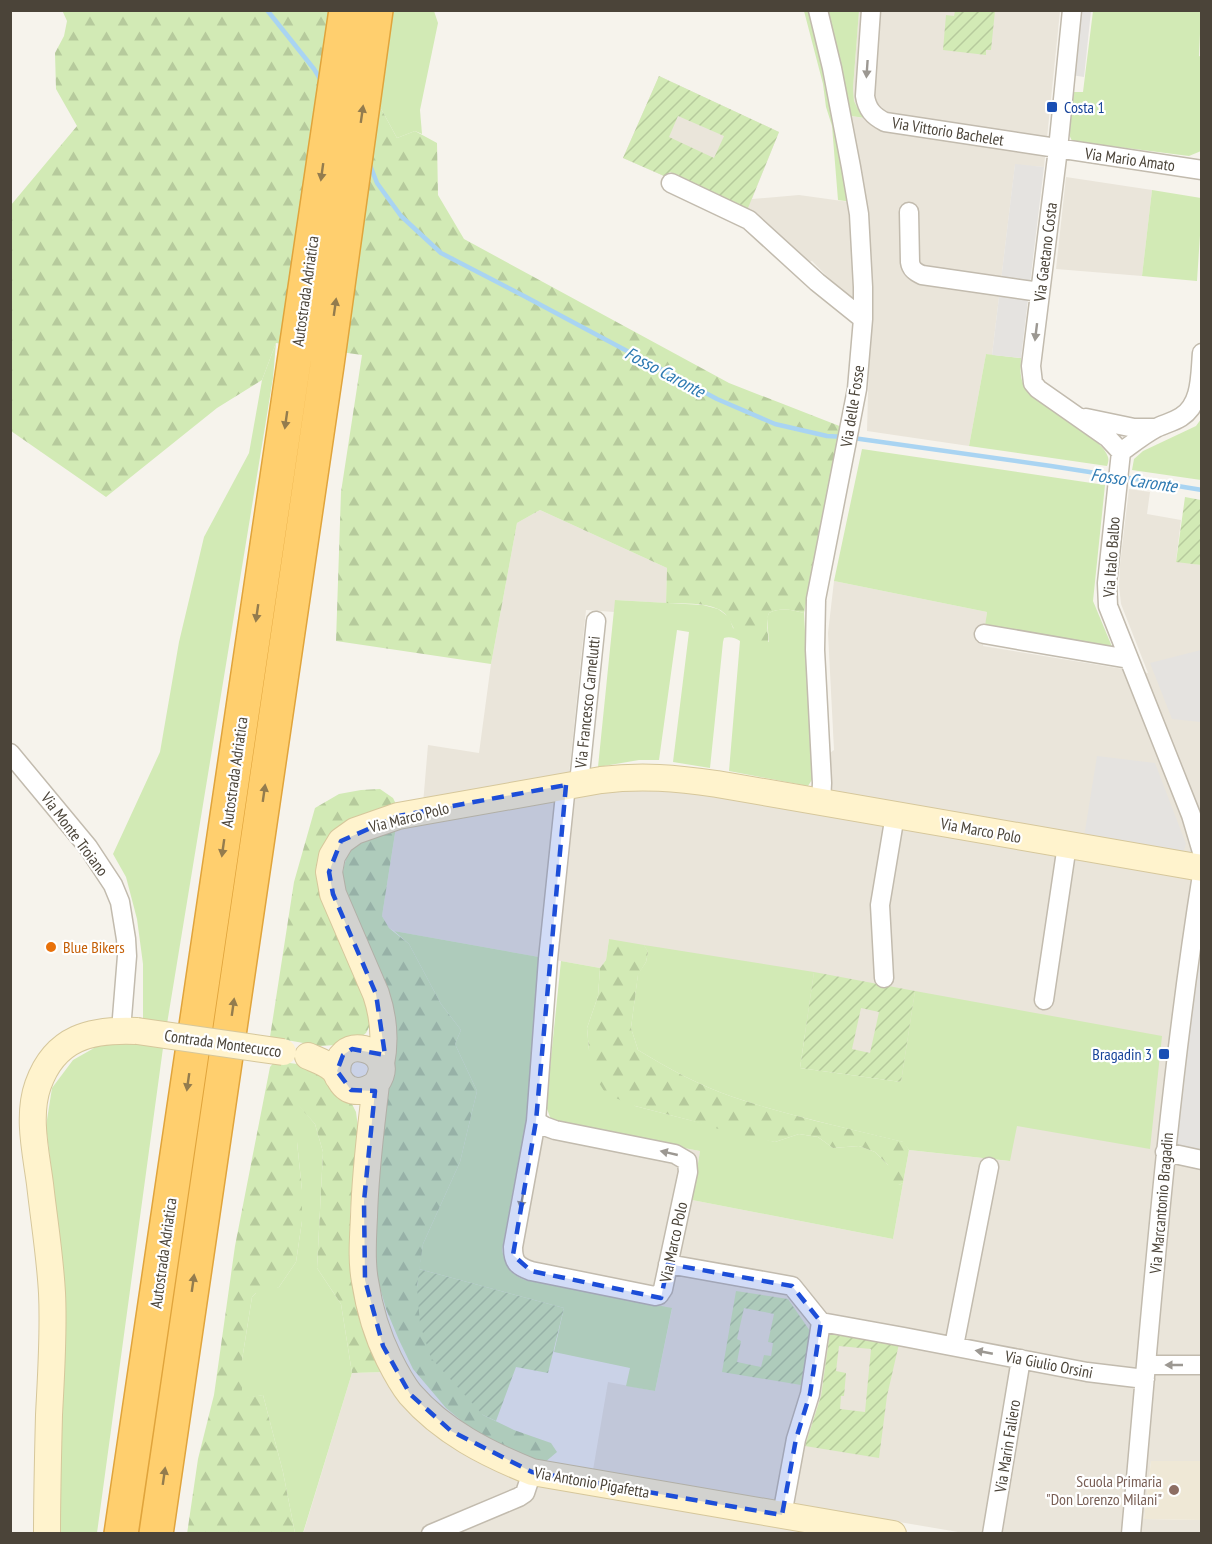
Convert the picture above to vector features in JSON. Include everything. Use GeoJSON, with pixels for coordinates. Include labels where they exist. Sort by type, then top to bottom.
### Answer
{"type":"FeatureCollection","features":[{"type":"Feature","properties":{"kind":"highway","name":"Autostrada Adriatica"},"geometry":{"type":"LineString","coordinates":[[121,1533],[346,10]]}},
{"type":"Feature","properties":{"kind":"highway","name":"Autostrada Adriatica"},"geometry":{"type":"LineString","coordinates":[[156,1533],[327,365],[376,10]]}},
{"type":"Feature","properties":{"kind":"main road","name":"Via Marco Polo"},"geometry":{"type":"LineString","coordinates":[[360,1070],[384,1025],[376,994],[333,894],[330,872],[332,856],[341,841],[355,831],[398,816],[572,784],[623,777],[682,778],[1202,868]]}},
{"type":"Feature","properties":{"kind":"main road","name":"Contrada Montecucco"},"geometry":{"type":"LineString","coordinates":[[46,1533],[52,1293],[34,1142],[34,1117],[35,1096],[47,1067],[64,1047],[88,1034],[106,1030],[129,1030],[309,1056],[334,1057],[360,1070]]}},
{"type":"Feature","properties":{"kind":"main road","name":"Via Antonio Pigafetta"},"geometry":{"type":"LineString","coordinates":[[360,1070],[370,1131],[362,1244],[364,1280],[372,1312],[383,1346],[410,1394],[451,1431],[485,1452],[532,1472],[893,1533]]}},
{"type":"Feature","properties":{"kind":"street","name":"Via delle Fosse"},"geometry":{"type":"LineString","coordinates":[[818,10],[841,115],[859,214],[863,268],[857,389],[816,598],[815,650],[821,803]]}},
{"type":"Feature","properties":{"kind":"street","name":"Via Vittorio Bachelet"},"geometry":{"type":"LineString","coordinates":[[871,10],[865,96],[866,104],[876,117],[885,122],[1058,149]]}},
{"type":"Feature","properties":{"kind":"street","name":"Via Gaetano Costa"},"geometry":{"type":"LineString","coordinates":[[1072,10],[1058,149],[1031,366],[1033,382],[1044,394],[1108,438],[1120,459]]}},
{"type":"Feature","properties":{"kind":"street","name":"Via Mario Amato"},"geometry":{"type":"LineString","coordinates":[[1058,149],[1202,170]]}},
{"type":"Feature","properties":{"kind":"street"},"geometry":{"type":"LineString","coordinates":[[671,183],[748,220],[862,319]]}},
{"type":"Feature","properties":{"kind":"street"},"geometry":{"type":"LineString","coordinates":[[909,212],[910,267],[915,272],[922,275],[1040,292]]}},
{"type":"Feature","properties":{"kind":"street"},"geometry":{"type":"LineString","coordinates":[[1120,459],[1155,428],[1182,417],[1194,403],[1199,388],[1202,353]]}},
{"type":"Feature","properties":{"kind":"street"},"geometry":{"type":"LineString","coordinates":[[1076,415],[1134,428],[1155,428]]}},
{"type":"Feature","properties":{"kind":"street","name":"Via Italo Balbo"},"geometry":{"type":"LineString","coordinates":[[1120,459],[1107,594],[1108,606],[1191,815],[1201,848]]}},
{"type":"Feature","properties":{"kind":"street","name":"Via Francesco Carnelutti"},"geometry":{"type":"LineString","coordinates":[[572,784],[596,621]]}},
{"type":"Feature","properties":{"kind":"street"},"geometry":{"type":"LineString","coordinates":[[984,634],[1129,659]]}},
{"type":"Feature","properties":{"kind":"street","name":"Via Monte Troiano"},"geometry":{"type":"LineString","coordinates":[[10,753],[88,847],[113,885],[120,902],[126,939],[129,1030]]}},
{"type":"Feature","properties":{"kind":"street","name":"Via Marco Polo"},"geometry":{"type":"LineString","coordinates":[[536,1121],[555,1130],[675,1154],[687,1161],[688,1172],[663,1289],[659,1295],[531,1271],[522,1268],[513,1255],[536,1121],[548,959],[572,784]]}},
{"type":"Feature","properties":{"kind":"street"},"geometry":{"type":"LineString","coordinates":[[884,978],[880,905],[895,815]]}},
{"type":"Feature","properties":{"kind":"street"},"geometry":{"type":"LineString","coordinates":[[1044,1000],[1067,845]]}},
{"type":"Feature","properties":{"kind":"street","name":"Via Marcantonio Bragadin"},"geometry":{"type":"LineString","coordinates":[[1131,1533],[1165,1152],[1188,960],[1202,875]]}},
{"type":"Feature","properties":{"kind":"street"},"geometry":{"type":"LineString","coordinates":[[1165,1152],[1202,1160]]}},
{"type":"Feature","properties":{"kind":"street"},"geometry":{"type":"LineString","coordinates":[[954,1346],[989,1167]]}},
{"type":"Feature","properties":{"kind":"street"},"geometry":{"type":"LineString","coordinates":[[668,1264],[792,1286],[821,1322],[810,1394],[796,1439],[783,1515]]}},
{"type":"Feature","properties":{"kind":"street","name":"Via Giulio Orsini"},"geometry":{"type":"LineString","coordinates":[[821,1322],[1087,1372],[1146,1372],[1202,1365]]}},
{"type":"Feature","properties":{"kind":"street","name":"Via Marin Faliero"},"geometry":{"type":"LineString","coordinates":[[992,1533],[1021,1359]]}},
{"type":"Feature","properties":{"kind":"street"},"geometry":{"type":"LineString","coordinates":[[431,1533],[519,1497],[525,1493],[532,1472]]}},
{"type":"Feature","properties":{"kind":"highlighted area"},"geometry":{"type":"Polygon","coordinates":[[[566,785],[536,1121],[513,1255],[531,1271],[661,1298],[668,1264],[792,1286],[821,1322],[810,1394],[796,1439],[782,1515],[532,1472],[451,1431],[410,1394],[383,1346],[365,1280],[364,1201],[375,1091],[351,1090],[337,1071],[343,1055],[352,1049],[385,1055],[376,994],[333,894],[329,872],[341,841],[398,816],[566,785]]]}},
{"type":"Feature","properties":{"kind":"shaded area"},"geometry":{"type":"Polygon","coordinates":[[[859,11],[1060,11],[1044,167],[1015,165],[992,355],[986,354],[969,446],[867,431],[870,322],[854,304],[812,261],[805,264],[680,184],[680,176],[670,172],[664,176],[623,158],[659,76],[779,132],[752,199],[799,195],[864,204],[851,116],[864,118],[854,101],[853,88],[859,11]]]}},
{"type":"Feature","properties":{"kind":"shaded area"},"geometry":{"type":"Polygon","coordinates":[[[1078,11],[1091,11],[1084,77],[1071,75],[1078,11]]]}},
{"type":"Feature","properties":{"kind":"shaded area"},"geometry":{"type":"Polygon","coordinates":[[[1015,164],[1044,167],[1021,358],[992,355],[1015,164]]]}},
{"type":"Feature","properties":{"kind":"shaded area"},"geometry":{"type":"Polygon","coordinates":[[[1066,177],[1152,190],[1142,276],[1056,269],[1066,177]]]}},
{"type":"Feature","properties":{"kind":"shaded area"},"geometry":{"type":"Polygon","coordinates":[[[1129,489],[1150,492],[1147,514],[1181,520],[1176,561],[1201,565],[1202,1461],[1151,1461],[1144,1519],[1201,1520],[1201,1533],[964,1533],[593,1470],[608,1382],[655,1391],[672,1309],[525,1280],[515,1275],[505,1264],[502,1250],[527,1115],[561,1125],[700,1151],[692,1200],[893,1239],[909,1150],[1009,1161],[901,1082],[609,939],[606,960],[600,968],[394,931],[389,928],[382,916],[397,821],[623,782],[827,808],[827,755],[834,750],[828,633],[834,581],[987,612],[983,646],[1148,673],[1121,604],[1119,586],[1129,489]]]}},
{"type":"Feature","properties":{"kind":"shaded area"},"geometry":{"type":"Polygon","coordinates":[[[540,510],[667,568],[666,603],[616,600],[614,612],[586,610],[569,775],[423,804],[428,745],[479,753],[491,664],[517,523],[540,510]]]}},
{"type":"Feature","properties":{"kind":"shaded area"},"geometry":{"type":"Polygon","coordinates":[[[1201,650],[1201,722],[1172,719],[1150,663],[1201,650]]]}},
{"type":"Feature","properties":{"kind":"shaded area"},"geometry":{"type":"Polygon","coordinates":[[[1097,756],[1155,763],[1186,844],[1183,853],[1084,837],[1097,756]]]}},
{"type":"Feature","properties":{"kind":"shaded area"},"geometry":{"type":"Polygon","coordinates":[[[1201,952],[1201,1151],[1180,1147],[1177,1144],[1201,952]]]}},
{"type":"Feature","properties":{"kind":"shaded area"},"geometry":{"type":"Polygon","coordinates":[[[384,1372],[481,1462],[832,1534],[303,1534],[352,1373],[384,1372]]]}},
{"type":"Feature","properties":{"kind":"shaded area","name":"Scuola Primaria \"Don Lorenzo Milani\""},"geometry":{"type":"Polygon","coordinates":[[[1151,1461],[1201,1461],[1201,1520],[1144,1519],[1151,1461]]]}},
{"type":"Feature","properties":{"kind":"green space"},"geometry":{"type":"Polygon","coordinates":[[[62,10],[328,11],[397,138],[415,131],[437,143],[438,195],[464,239],[729,383],[842,427],[804,613],[782,610],[769,613],[767,648],[757,647],[739,635],[726,614],[718,609],[699,604],[666,603],[667,568],[540,510],[517,523],[491,664],[336,641],[341,492],[362,355],[276,343],[262,380],[217,408],[106,497],[11,431],[11,205],[77,126],[56,89],[55,53],[64,36],[67,21],[62,10]]]}},
{"type":"Feature","properties":{"kind":"green space"},"geometry":{"type":"Polygon","coordinates":[[[328,11],[434,11],[438,23],[420,110],[422,134],[415,131],[397,138],[328,11]]]}},
{"type":"Feature","properties":{"kind":"green space"},"geometry":{"type":"Polygon","coordinates":[[[804,11],[815,11],[852,202],[838,200],[832,126],[804,11]]]}},
{"type":"Feature","properties":{"kind":"green space"},"geometry":{"type":"Polygon","coordinates":[[[825,11],[859,11],[853,88],[854,101],[865,118],[851,116],[825,11]]]}},
{"type":"Feature","properties":{"kind":"green space"},"geometry":{"type":"Polygon","coordinates":[[[955,11],[995,11],[991,50],[986,50],[986,55],[943,50],[946,15],[954,16],[955,11]]]}},
{"type":"Feature","properties":{"kind":"green space"},"geometry":{"type":"Polygon","coordinates":[[[1093,11],[1201,11],[1199,56],[1202,57],[1201,151],[1189,156],[1072,141],[1067,130],[1073,92],[1083,92],[1093,11]]]}},
{"type":"Feature","properties":{"kind":"green space"},"geometry":{"type":"Polygon","coordinates":[[[659,76],[779,132],[746,213],[680,184],[680,176],[670,172],[664,176],[623,158],[659,76]],[[678,116],[669,137],[714,158],[724,136],[678,116]]]}},
{"type":"Feature","properties":{"kind":"green space"},"geometry":{"type":"Polygon","coordinates":[[[1152,190],[1201,198],[1197,281],[1142,276],[1152,190]]]}},
{"type":"Feature","properties":{"kind":"green space"},"geometry":{"type":"Polygon","coordinates":[[[276,343],[273,378],[167,1024],[143,1022],[143,964],[137,919],[126,877],[113,854],[160,752],[179,642],[204,537],[249,453],[262,380],[276,343]]]}},
{"type":"Feature","properties":{"kind":"green space"},"geometry":{"type":"Polygon","coordinates":[[[986,354],[1021,358],[1022,382],[1031,394],[1095,440],[1108,457],[1107,466],[969,446],[986,354]]]}},
{"type":"Feature","properties":{"kind":"green space"},"geometry":{"type":"Polygon","coordinates":[[[1201,419],[1201,480],[1132,470],[1134,459],[1143,451],[1196,426],[1201,419]]]}},
{"type":"Feature","properties":{"kind":"green space"},"geometry":{"type":"Polygon","coordinates":[[[862,449],[1105,485],[1093,601],[1113,649],[985,626],[987,612],[834,581],[862,449]]]}},
{"type":"Feature","properties":{"kind":"green space"},"geometry":{"type":"Polygon","coordinates":[[[1185,497],[1201,500],[1201,565],[1176,562],[1185,497]]]}},
{"type":"Feature","properties":{"kind":"green space"},"geometry":{"type":"Polygon","coordinates":[[[615,600],[703,605],[718,609],[729,617],[733,628],[769,642],[767,618],[769,613],[791,610],[804,613],[813,778],[808,786],[729,771],[740,641],[728,637],[724,638],[723,642],[710,768],[673,762],[689,632],[677,630],[659,760],[639,760],[598,767],[615,600]]]}},
{"type":"Feature","properties":{"kind":"green space"},"geometry":{"type":"Polygon","coordinates":[[[380,789],[393,798],[398,808],[333,836],[372,1021],[366,1033],[361,1037],[336,1045],[320,1046],[270,1037],[294,882],[315,808],[339,794],[380,789]]]}},
{"type":"Feature","properties":{"kind":"green space"},"geometry":{"type":"Polygon","coordinates":[[[396,827],[382,916],[389,928],[409,944],[441,1004],[461,1030],[455,1044],[477,1091],[460,1162],[423,1244],[417,1288],[483,1415],[514,1430],[551,1443],[557,1452],[544,1463],[512,1451],[475,1432],[446,1408],[413,1369],[386,1309],[377,1277],[374,1239],[382,1101],[386,1086],[341,886],[346,861],[354,845],[367,837],[396,827]]]}},
{"type":"Feature","properties":{"kind":"green space"},"geometry":{"type":"Polygon","coordinates":[[[394,931],[539,957],[527,1115],[502,1250],[503,1256],[512,1272],[525,1280],[672,1308],[655,1391],[626,1386],[630,1368],[554,1352],[564,1308],[419,1269],[423,1244],[460,1162],[477,1091],[455,1044],[461,1030],[441,1004],[409,944],[394,931]]]}},
{"type":"Feature","properties":{"kind":"green space"},"geometry":{"type":"Polygon","coordinates":[[[609,939],[644,945],[648,952],[646,962],[638,975],[631,1028],[638,1050],[708,1088],[733,1097],[797,1116],[904,1142],[909,1150],[903,1183],[899,1185],[890,1182],[888,1165],[875,1152],[859,1146],[833,1148],[818,1137],[799,1134],[775,1142],[745,1137],[635,1106],[606,1094],[594,1075],[587,1028],[598,996],[600,968],[606,960],[609,939]]]}},
{"type":"Feature","properties":{"kind":"green space"},"geometry":{"type":"Polygon","coordinates":[[[644,945],[814,972],[800,1068],[901,1082],[915,991],[1162,1036],[1150,1149],[1017,1126],[1010,1161],[909,1150],[903,1142],[796,1116],[708,1088],[638,1050],[631,1028],[638,974],[646,962],[648,952],[644,945]]]}},
{"type":"Feature","properties":{"kind":"green space"},"geometry":{"type":"Polygon","coordinates":[[[561,961],[600,968],[598,996],[587,1028],[589,1050],[635,1106],[775,1142],[799,1134],[818,1137],[833,1148],[859,1146],[875,1152],[889,1166],[899,1185],[903,1183],[893,1239],[692,1200],[700,1151],[561,1125],[551,1120],[546,1106],[561,961]]]}},
{"type":"Feature","properties":{"kind":"green space"},"geometry":{"type":"Polygon","coordinates":[[[814,972],[915,991],[901,1082],[800,1068],[814,972]],[[861,1008],[852,1049],[870,1053],[879,1012],[861,1008]]]}},
{"type":"Feature","properties":{"kind":"green space"},"geometry":{"type":"Polygon","coordinates":[[[103,1043],[136,1043],[163,1048],[97,1533],[59,1533],[58,1258],[46,1126],[52,1088],[73,1060],[103,1043]]]}},
{"type":"Feature","properties":{"kind":"green space"},"geometry":{"type":"Polygon","coordinates":[[[275,1061],[314,1069],[349,1098],[356,1112],[359,1134],[350,1212],[351,1263],[384,1372],[352,1373],[341,1304],[317,1268],[323,1152],[315,1124],[297,1104],[302,1221],[296,1262],[279,1287],[264,1294],[256,1293],[252,1297],[242,1360],[242,1398],[263,1395],[283,1472],[295,1533],[187,1534],[198,1459],[214,1395],[235,1246],[270,1067],[275,1061]]]}},
{"type":"Feature","properties":{"kind":"green space"},"geometry":{"type":"Polygon","coordinates":[[[297,1103],[315,1124],[323,1152],[317,1268],[341,1304],[352,1373],[303,1533],[295,1533],[283,1472],[263,1395],[242,1399],[242,1360],[252,1297],[256,1293],[279,1287],[296,1262],[302,1221],[297,1103]]]}},
{"type":"Feature","properties":{"kind":"green space"},"geometry":{"type":"Polygon","coordinates":[[[419,1269],[564,1308],[548,1373],[516,1367],[496,1421],[483,1415],[431,1358],[420,1324],[417,1288],[419,1269]]]}},
{"type":"Feature","properties":{"kind":"green space"},"geometry":{"type":"Polygon","coordinates":[[[736,1291],[788,1299],[810,1331],[801,1385],[722,1372],[736,1291]],[[744,1308],[737,1339],[741,1341],[737,1362],[761,1367],[764,1355],[771,1356],[773,1343],[768,1342],[774,1314],[744,1308]]]}},
{"type":"Feature","properties":{"kind":"green space"},"geometry":{"type":"Polygon","coordinates":[[[830,1332],[899,1344],[887,1396],[879,1458],[805,1446],[821,1396],[830,1332]],[[839,1346],[836,1371],[846,1373],[844,1396],[841,1396],[840,1409],[865,1412],[871,1349],[839,1346]]]}},
{"type":"Feature","properties":{"kind":"waterway","name":"Fosso Caronte"},"geometry":{"type":"LineString","coordinates":[[267,10],[322,82]]}},
{"type":"Feature","properties":{"kind":"waterway","name":"Fosso Caronte"},"geometry":{"type":"LineString","coordinates":[[370,165],[377,183],[401,216],[441,253],[717,399],[775,424],[827,436],[845,437]]}},
{"type":"Feature","properties":{"kind":"waterway","name":"Fosso Caronte"},"geometry":{"type":"LineString","coordinates":[[853,438],[1115,476]]}},
{"type":"Feature","properties":{"kind":"waterway","name":"Fosso Caronte"},"geometry":{"type":"LineString","coordinates":[[1123,477],[1202,490]]}},
{"type":"Feature","properties":{"kind":"place","name":"Costa 1"},"geometry":{"type":"Point","coordinates":[1052,107]}},
{"type":"Feature","properties":{"kind":"place","name":"Blue Bikers"},"geometry":{"type":"Point","coordinates":[51,947]}},
{"type":"Feature","properties":{"kind":"place","name":"Bragadin 3"},"geometry":{"type":"Point","coordinates":[1164,1054]}},
{"type":"Feature","properties":{"kind":"place","name":"Scuola Primaria \"Don Lorenzo Milani\""},"geometry":{"type":"Point","coordinates":[1174,1490]}}]}
